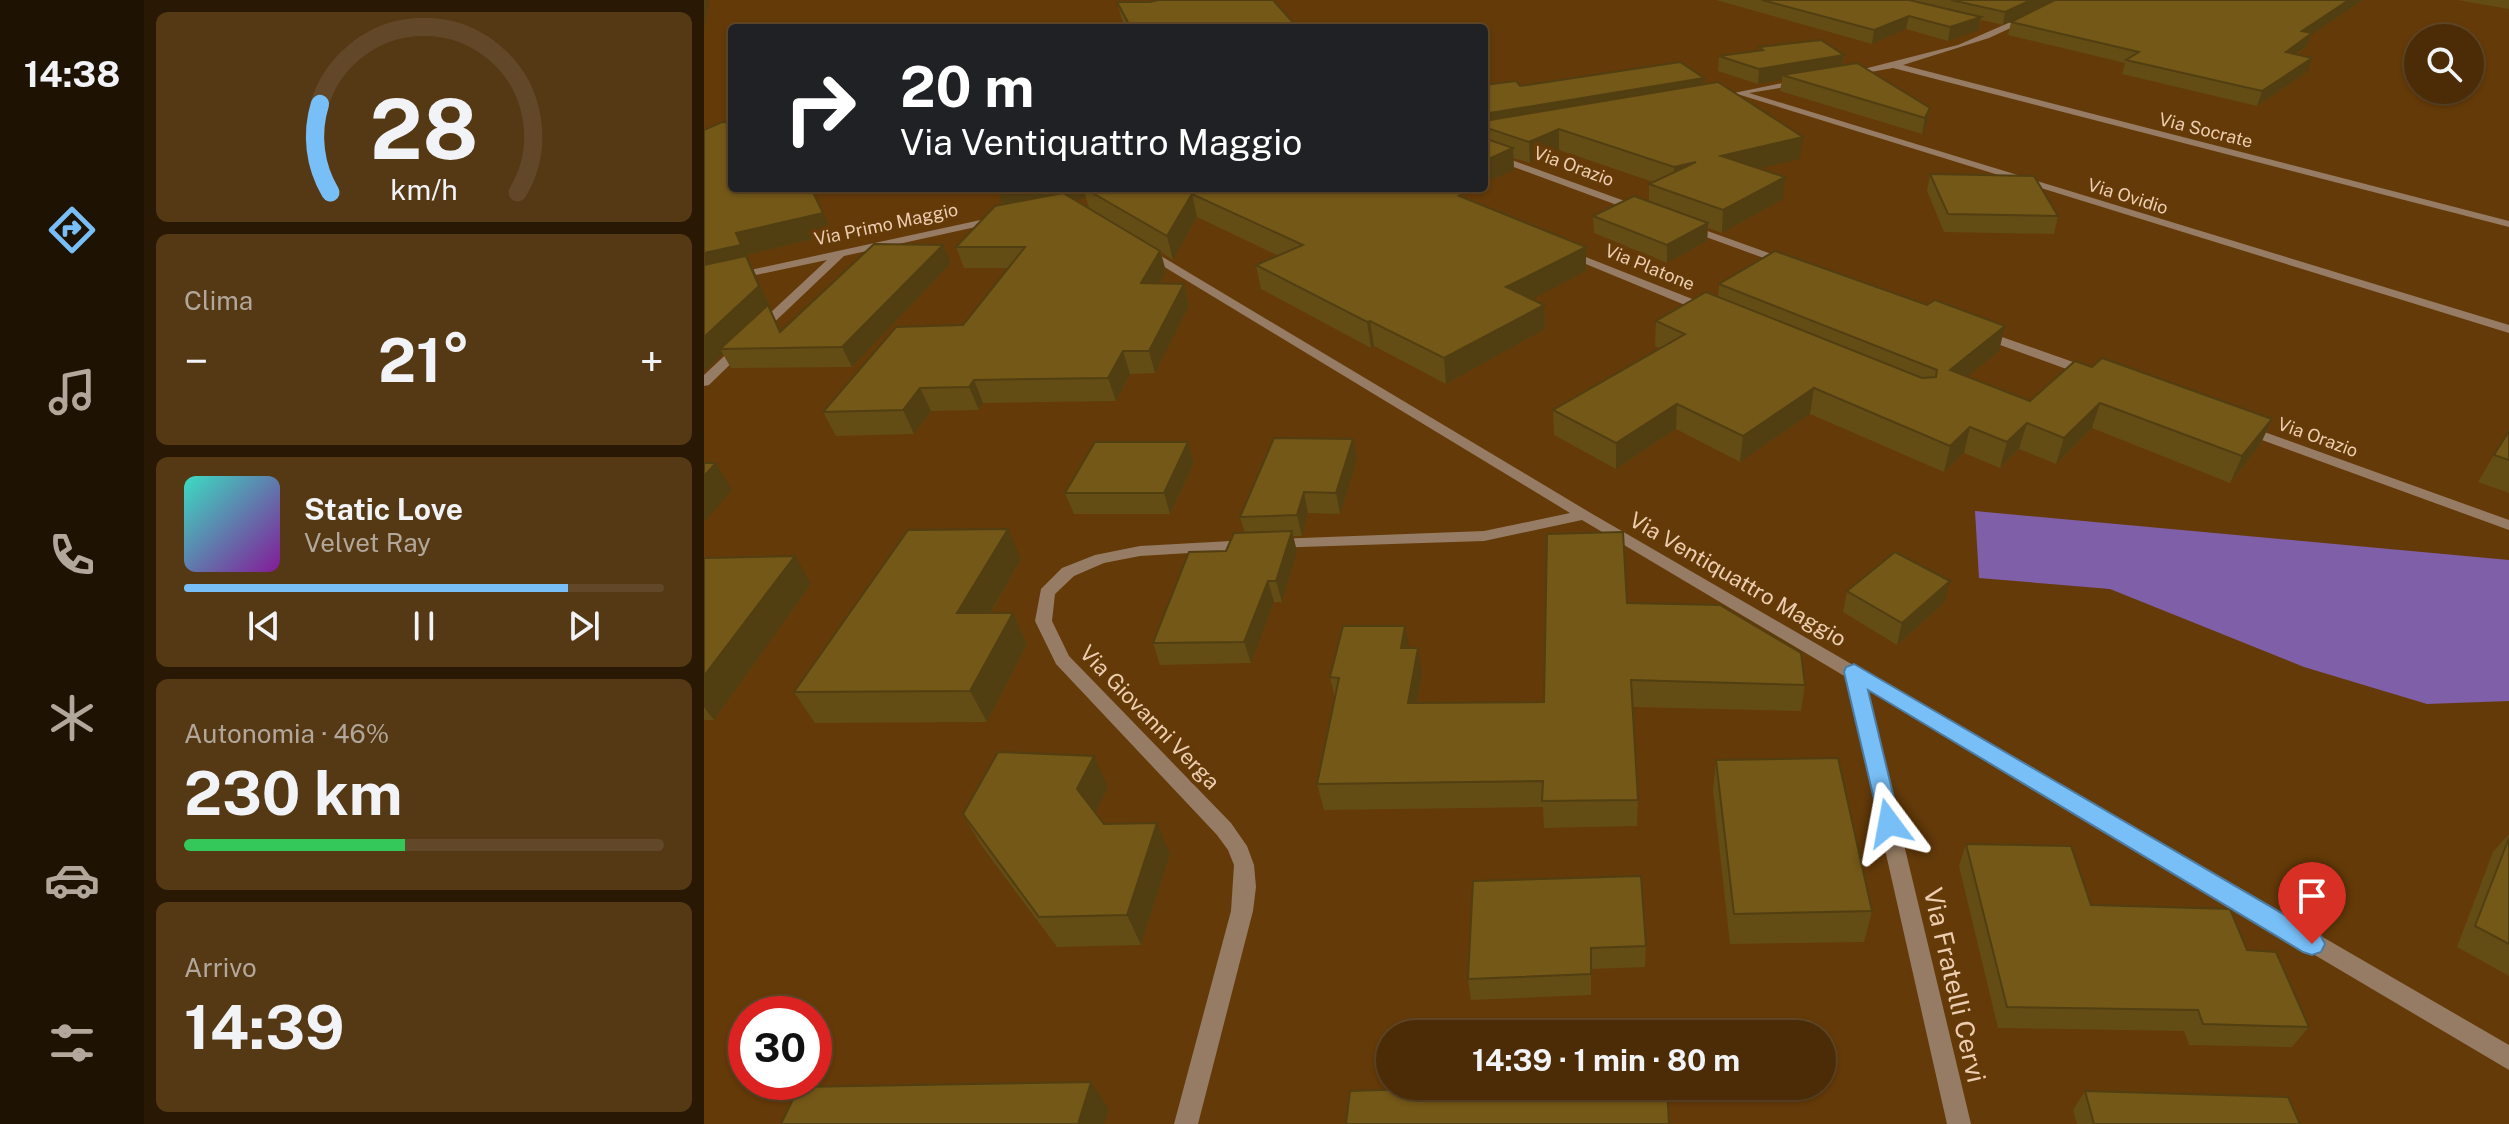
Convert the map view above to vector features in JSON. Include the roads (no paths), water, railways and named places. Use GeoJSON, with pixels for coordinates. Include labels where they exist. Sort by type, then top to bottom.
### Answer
{"type":"FeatureCollection","features":[{"type":"Feature","properties":{"kind":"street"},"geometry":{"type":"LineString","coordinates":[[1838,76],[1896,66],[1962,48],[2006,31],[2067,0]]}},
{"type":"Feature","properties":{"kind":"street"},"geometry":{"type":"LineString","coordinates":[[1991,27],[2006,31]]}},
{"type":"Feature","properties":{"kind":"street","name":"Via Socrate"},"geometry":{"type":"LineString","coordinates":[[1896,66],[2509,224]]}},
{"type":"Feature","properties":{"kind":"street"},"geometry":{"type":"LineString","coordinates":[[1724,95],[1810,81]]}},
{"type":"Feature","properties":{"kind":"street","name":"Via Ovidio"},"geometry":{"type":"LineString","coordinates":[[1738,93],[2509,329]]}},
{"type":"Feature","properties":{"kind":"street","name":"Via Orazio"},"geometry":{"type":"LineString","coordinates":[[1488,154],[1647,212]]}},
{"type":"Feature","properties":{"kind":"street","name":"Via Primo Maggio"},"geometry":{"type":"LineString","coordinates":[[704,283],[1016,216]]}},
{"type":"Feature","properties":{"kind":"street"},"geometry":{"type":"LineString","coordinates":[[1677,223],[1796,266]]}},
{"type":"Feature","properties":{"kind":"street","name":"Via Ventiquattro Maggio"},"geometry":{"type":"LineString","coordinates":[[1125,238],[1584,515],[2509,1058]]}},
{"type":"Feature","properties":{"kind":"street","name":"Via Platone"},"geometry":{"type":"LineString","coordinates":[[1555,248],[1717,314]]}},
{"type":"Feature","properties":{"kind":"street"},"geometry":{"type":"LineString","coordinates":[[704,382],[844,251]]}},
{"type":"Feature","properties":{"kind":"street"},"geometry":{"type":"LineString","coordinates":[[1974,331],[2108,380]]}},
{"type":"Feature","properties":{"kind":"street","name":"Via Orazio"},"geometry":{"type":"LineString","coordinates":[[2227,423],[2509,525]]}},
{"type":"Feature","properties":{"kind":"street","name":"Via Giovanni Verga"},"geometry":{"type":"LineString","coordinates":[[1186,1124],[1242,911],[1244,865],[1237,846],[1224,829],[1062,660],[1043,626],[1041,615],[1046,597],[1071,570],[1126,551],[1484,536],[1584,515]]}},
{"type":"Feature","properties":{"kind":"street","name":"Via Fratelli Cervi"},"geometry":{"type":"LineString","coordinates":[[1854,672],[1959,1124]]}}]}
